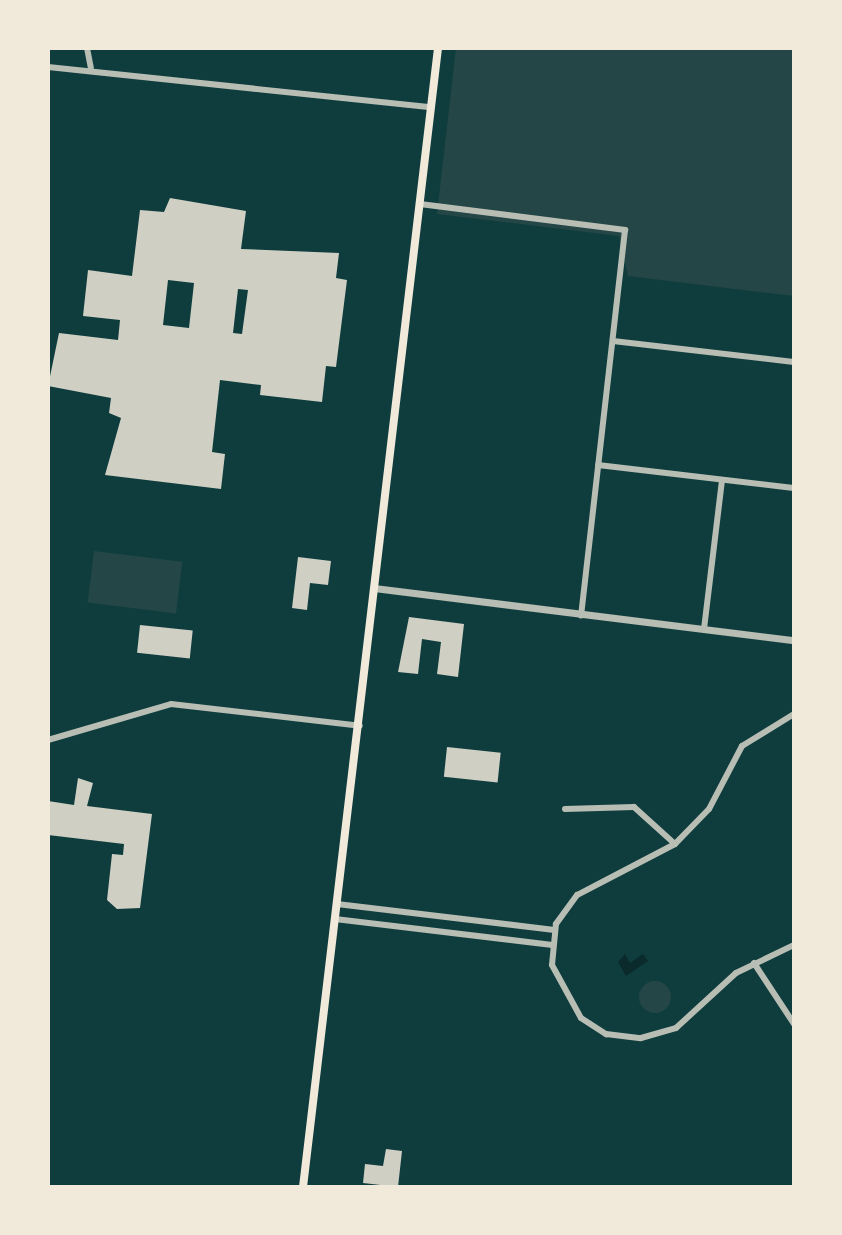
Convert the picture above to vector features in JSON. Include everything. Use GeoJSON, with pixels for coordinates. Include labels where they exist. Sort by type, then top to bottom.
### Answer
{"type":"FeatureCollection","features":[{"type":"Feature","properties":{"kind":"main road"},"geometry":{"type":"LineString","coordinates":[[303,1187],[438,48]]}},
{"type":"Feature","properties":{"kind":"street"},"geometry":{"type":"LineString","coordinates":[[87,48],[91,68]]}},
{"type":"Feature","properties":{"kind":"street"},"geometry":{"type":"LineString","coordinates":[[48,67],[91,68],[431,107]]}},
{"type":"Feature","properties":{"kind":"street"},"geometry":{"type":"LineString","coordinates":[[420,204],[625,230],[581,615]]}},
{"type":"Feature","properties":{"kind":"street"},"geometry":{"type":"LineString","coordinates":[[613,341],[794,362]]}},
{"type":"Feature","properties":{"kind":"street"},"geometry":{"type":"LineString","coordinates":[[598,465],[794,488]]}},
{"type":"Feature","properties":{"kind":"street"},"geometry":{"type":"LineString","coordinates":[[704,629],[722,480]]}},
{"type":"Feature","properties":{"kind":"street"},"geometry":{"type":"LineString","coordinates":[[374,588],[794,640]]}},
{"type":"Feature","properties":{"kind":"street"},"geometry":{"type":"LineString","coordinates":[[48,740],[171,704],[360,726]]}},
{"type":"Feature","properties":{"kind":"street"},"geometry":{"type":"LineString","coordinates":[[794,714],[742,746],[709,809],[675,844],[583,891],[554,930],[552,945],[555,979],[571,1009],[598,1030],[627,1038],[676,1028],[754,963],[794,945]]}},
{"type":"Feature","properties":{"kind":"street"},"geometry":{"type":"LineString","coordinates":[[565,809],[634,807],[675,844]]}},
{"type":"Feature","properties":{"kind":"street"},"geometry":{"type":"LineString","coordinates":[[337,904],[554,930]]}},
{"type":"Feature","properties":{"kind":"street"},"geometry":{"type":"LineString","coordinates":[[335,919],[552,945]]}},
{"type":"Feature","properties":{"kind":"street"},"geometry":{"type":"LineString","coordinates":[[754,963],[794,1024]]}},
{"type":"Feature","properties":{"kind":"shaded area"},"geometry":{"type":"Polygon","coordinates":[[[456,48],[794,48],[794,296],[628,276],[619,236],[437,214],[456,48]]]}},
{"type":"Feature","properties":{"kind":"shaded area"},"geometry":{"type":"Polygon","coordinates":[[[94,551],[182,562],[176,613],[88,603],[94,551]]]}},
{"type":"Feature","properties":{"kind":"shaded area"},"geometry":{"type":"Polygon","coordinates":[[[625,954],[630,963],[643,954],[648,961],[626,976],[618,962],[625,954]]]}},
{"type":"Feature","properties":{"kind":"shaded area"},"geometry":{"type":"Polygon","coordinates":[[[655,981],[666,986],[671,997],[666,1008],[655,1013],[644,1008],[639,997],[644,986],[655,981]]]}},
{"type":"Feature","properties":{"kind":"building"},"geometry":{"type":"Polygon","coordinates":[[[170,198],[246,211],[241,249],[339,253],[336,278],[347,280],[336,367],[326,366],[322,402],[260,395],[261,385],[220,380],[212,452],[225,454],[221,489],[105,475],[121,418],[109,413],[111,398],[48,386],[59,333],[118,340],[120,320],[83,316],[88,270],[132,276],[140,210],[164,212],[170,198]],[[168,280],[163,325],[189,328],[194,283],[168,280]],[[238,289],[233,333],[242,334],[248,290],[238,289]]]}},
{"type":"Feature","properties":{"kind":"building"},"geometry":{"type":"Polygon","coordinates":[[[298,557],[331,561],[328,585],[310,583],[307,610],[292,608],[298,557]]]}},
{"type":"Feature","properties":{"kind":"building"},"geometry":{"type":"Polygon","coordinates":[[[409,617],[464,624],[458,677],[437,674],[441,642],[422,639],[418,674],[398,672],[409,617]]]}},
{"type":"Feature","properties":{"kind":"building"},"geometry":{"type":"Polygon","coordinates":[[[140,625],[193,631],[190,658],[137,653],[140,625]]]}},
{"type":"Feature","properties":{"kind":"building"},"geometry":{"type":"Polygon","coordinates":[[[447,747],[501,753],[498,782],[444,777],[447,747]]]}},
{"type":"Feature","properties":{"kind":"building"},"geometry":{"type":"Polygon","coordinates":[[[78,778],[93,783],[87,806],[152,814],[140,908],[117,909],[107,900],[112,854],[123,855],[124,844],[48,835],[48,801],[74,805],[78,778]]]}},
{"type":"Feature","properties":{"kind":"building"},"geometry":{"type":"Polygon","coordinates":[[[386,1149],[402,1151],[398,1187],[363,1183],[365,1164],[383,1166],[386,1149]]]}}]}
